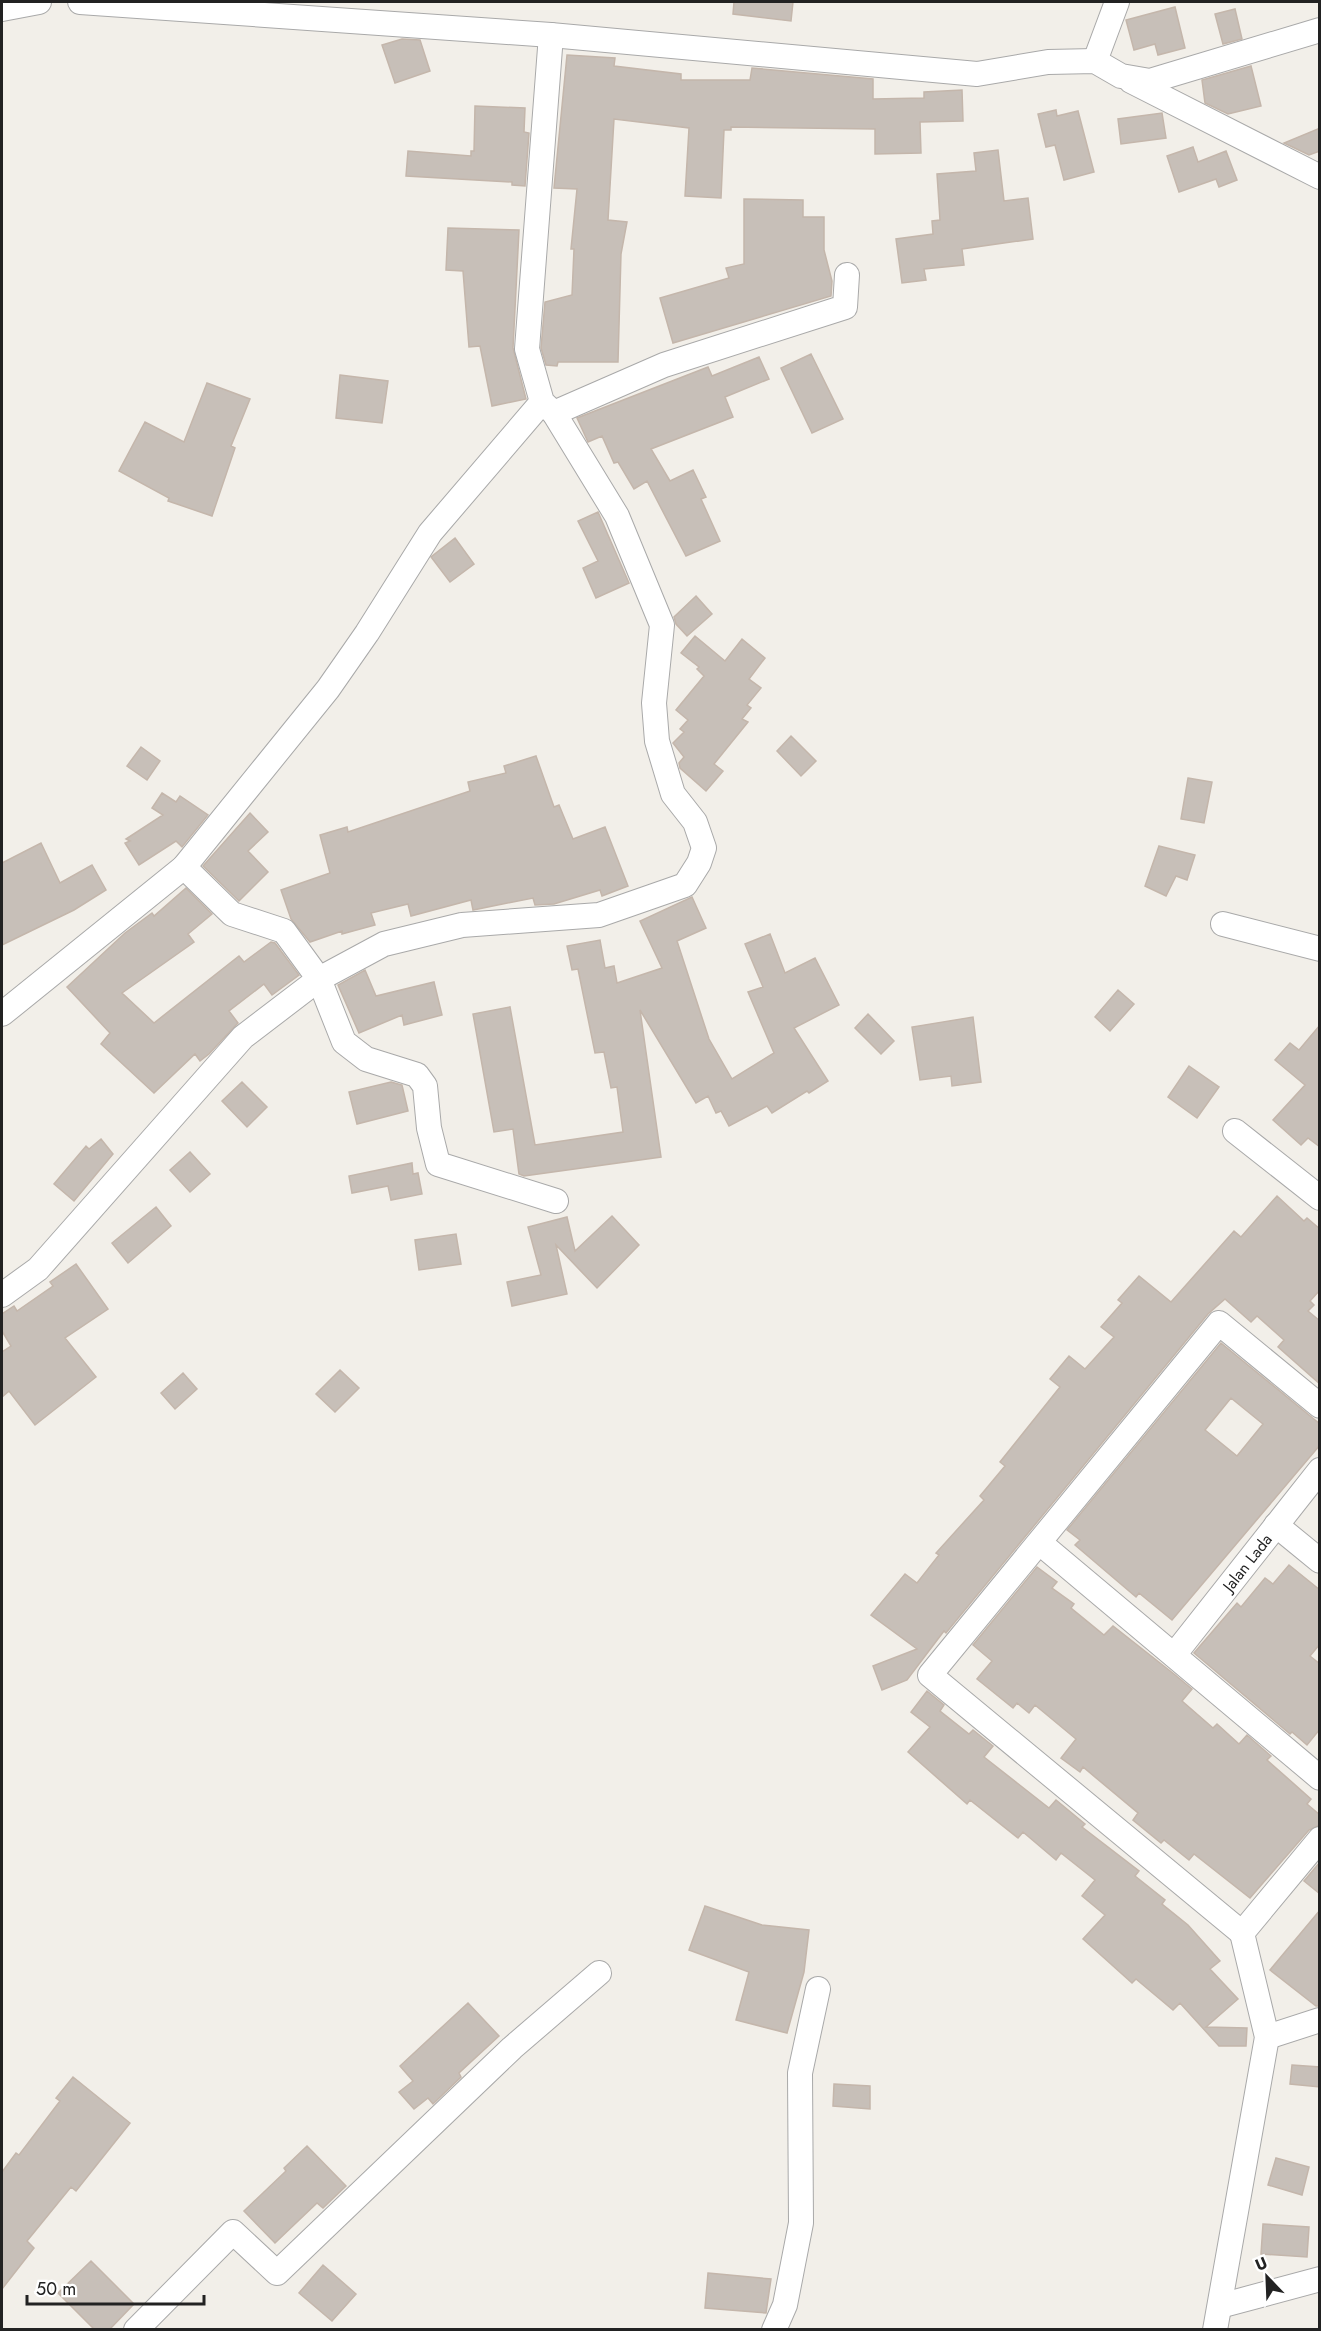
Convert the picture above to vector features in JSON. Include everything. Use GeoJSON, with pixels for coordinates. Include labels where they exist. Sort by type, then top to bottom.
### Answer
{"type":"FeatureCollection","features":[{"type":"Feature","properties":{"kind":"street"},"geometry":{"type":"LineString","coordinates":[[2,9],[39,2]]}},
{"type":"Feature","properties":{"kind":"street"},"geometry":{"type":"LineString","coordinates":[[80,2],[551,35],[977,74],[1047,63],[1095,61],[1320,177]]}},
{"type":"Feature","properties":{"kind":"street"},"geometry":{"type":"LineString","coordinates":[[1095,61],[1117,2]]}},
{"type":"Feature","properties":{"kind":"street"},"geometry":{"type":"LineString","coordinates":[[1121,76],[1150,81],[1320,30]]}},
{"type":"Feature","properties":{"kind":"street"},"geometry":{"type":"LineString","coordinates":[[2,1295],[38,1269],[243,1037],[319,979],[384,944],[462,925],[599,915],[685,885],[699,862],[704,848],[695,822],[673,794],[657,741],[654,703],[662,625],[617,516],[548,407],[527,349],[551,35]]}},
{"type":"Feature","properties":{"kind":"street"},"geometry":{"type":"LineString","coordinates":[[2,1014],[184,867],[328,689],[367,633],[430,533],[548,407],[664,365],[845,307],[847,275]]}},
{"type":"Feature","properties":{"kind":"street"},"geometry":{"type":"LineString","coordinates":[[184,867],[232,914],[284,930],[319,979],[344,1042],[366,1059],[417,1075],[425,1086],[429,1128],[438,1164],[556,1201]]}},
{"type":"Feature","properties":{"kind":"street"},"geometry":{"type":"LineString","coordinates":[[1223,924],[1320,949]]}},
{"type":"Feature","properties":{"kind":"street"},"geometry":{"type":"LineString","coordinates":[[1235,1131],[1320,1198]]}},
{"type":"Feature","properties":{"kind":"street"},"geometry":{"type":"LineString","coordinates":[[1215,2330],[1267,2037],[1242,1933],[930,1676],[1219,1323],[1320,1406]]}},
{"type":"Feature","properties":{"kind":"street","name":"Jalan Lada"},"geometry":{"type":"LineString","coordinates":[[1174,1654],[1320,1470]]}},
{"type":"Feature","properties":{"kind":"street"},"geometry":{"type":"LineString","coordinates":[[1276,1525],[1320,1561]]}},
{"type":"Feature","properties":{"kind":"street"},"geometry":{"type":"LineString","coordinates":[[1040,1543],[1320,1778]]}},
{"type":"Feature","properties":{"kind":"street"},"geometry":{"type":"LineString","coordinates":[[1242,1933],[1320,1839]]}},
{"type":"Feature","properties":{"kind":"street"},"geometry":{"type":"LineString","coordinates":[[136,2330],[233,2232],[277,2273],[512,2048],[599,1972]]}},
{"type":"Feature","properties":{"kind":"street"},"geometry":{"type":"LineString","coordinates":[[774,2330],[785,2304],[801,2223],[800,2073],[818,1989]]}},
{"type":"Feature","properties":{"kind":"street"},"geometry":{"type":"LineString","coordinates":[[1267,2037],[1320,2020]]}},
{"type":"Feature","properties":{"kind":"street"},"geometry":{"type":"LineString","coordinates":[[1220,2306],[1320,2279]]}},
{"type":"Feature","properties":{"kind":"building"},"geometry":{"type":"Polygon","coordinates":[[[734,2],[793,2],[791,21],[733,14],[734,2]]]}},
{"type":"Feature","properties":{"kind":"building"},"geometry":{"type":"Polygon","coordinates":[[[1175,7],[1185,48],[1158,55],[1155,44],[1134,50],[1126,20],[1175,7]]]}},
{"type":"Feature","properties":{"kind":"building"},"geometry":{"type":"Polygon","coordinates":[[[1235,9],[1242,39],[1223,44],[1215,14],[1235,9]]]}},
{"type":"Feature","properties":{"kind":"building"},"geometry":{"type":"Polygon","coordinates":[[[402,39],[420,40],[430,71],[395,83],[382,45],[402,39]]]}},
{"type":"Feature","properties":{"kind":"building"},"geometry":{"type":"Polygon","coordinates":[[[567,55],[615,58],[614,66],[681,74],[681,80],[750,80],[752,68],[873,79],[873,99],[924,98],[924,92],[962,90],[963,121],[920,122],[921,153],[875,154],[875,129],[731,127],[731,130],[724,130],[721,198],[685,196],[689,128],[614,119],[608,220],[627,222],[621,254],[618,362],[558,362],[557,366],[546,365],[541,348],[545,302],[572,295],[574,249],[571,249],[577,189],[554,188],[567,55]]]}},
{"type":"Feature","properties":{"kind":"building"},"geometry":{"type":"Polygon","coordinates":[[[1251,66],[1261,106],[1228,114],[1205,103],[1202,80],[1251,66]]]}},
{"type":"Feature","properties":{"kind":"building"},"geometry":{"type":"Polygon","coordinates":[[[475,106],[525,108],[524,132],[529,133],[525,186],[512,185],[512,182],[406,176],[408,151],[471,156],[471,151],[474,151],[475,106]]]}},
{"type":"Feature","properties":{"kind":"building"},"geometry":{"type":"Polygon","coordinates":[[[1056,110],[1057,116],[1078,111],[1094,172],[1064,180],[1055,145],[1046,147],[1038,114],[1056,110]]]}},
{"type":"Feature","properties":{"kind":"building"},"geometry":{"type":"Polygon","coordinates":[[[1162,113],[1166,138],[1121,144],[1118,119],[1162,113]]]}},
{"type":"Feature","properties":{"kind":"building"},"geometry":{"type":"Polygon","coordinates":[[[1320,128],[1320,151],[1309,155],[1284,143],[1320,128]]]}},
{"type":"Feature","properties":{"kind":"building"},"geometry":{"type":"Polygon","coordinates":[[[1193,147],[1198,162],[1226,151],[1237,180],[1219,187],[1216,179],[1179,192],[1167,156],[1193,147]]]}},
{"type":"Feature","properties":{"kind":"building"},"geometry":{"type":"Polygon","coordinates":[[[998,150],[1004,201],[1028,198],[1033,239],[962,249],[964,265],[924,269],[926,280],[902,283],[896,239],[933,234],[932,221],[940,220],[937,174],[976,171],[974,153],[998,150]]]}},
{"type":"Feature","properties":{"kind":"building"},"geometry":{"type":"Polygon","coordinates":[[[744,199],[803,200],[803,217],[824,217],[824,250],[832,281],[831,296],[673,343],[660,298],[729,278],[726,268],[744,264],[744,199]]]}},
{"type":"Feature","properties":{"kind":"building"},"geometry":{"type":"Polygon","coordinates":[[[448,228],[519,230],[513,348],[526,399],[492,406],[480,346],[469,347],[463,271],[446,270],[448,228]]]}},
{"type":"Feature","properties":{"kind":"building"},"geometry":{"type":"Polygon","coordinates":[[[811,354],[843,419],[812,433],[781,368],[811,354]]]}},
{"type":"Feature","properties":{"kind":"building"},"geometry":{"type":"Polygon","coordinates":[[[759,357],[769,379],[725,397],[733,417],[651,449],[670,481],[693,470],[706,497],[701,499],[720,541],[686,556],[647,481],[634,489],[618,462],[614,463],[602,436],[588,442],[577,418],[708,367],[712,376],[759,357]]]}},
{"type":"Feature","properties":{"kind":"building"},"geometry":{"type":"Polygon","coordinates":[[[340,375],[388,381],[382,423],[336,418],[340,375]]]}},
{"type":"Feature","properties":{"kind":"building"},"geometry":{"type":"Polygon","coordinates":[[[207,383],[250,399],[231,446],[235,448],[212,516],[168,501],[169,498],[119,471],[145,422],[184,442],[207,383]]]}},
{"type":"Feature","properties":{"kind":"building"},"geometry":{"type":"Polygon","coordinates":[[[598,512],[629,583],[596,598],[583,568],[598,561],[578,521],[598,512]]]}},
{"type":"Feature","properties":{"kind":"building"},"geometry":{"type":"Polygon","coordinates":[[[455,538],[474,564],[450,582],[431,557],[455,538]]]}},
{"type":"Feature","properties":{"kind":"building"},"geometry":{"type":"Polygon","coordinates":[[[696,596],[712,614],[687,636],[676,624],[674,617],[696,596]]]}},
{"type":"Feature","properties":{"kind":"building"},"geometry":{"type":"Polygon","coordinates":[[[695,636],[725,661],[742,639],[765,658],[749,679],[761,688],[747,705],[751,708],[742,719],[748,722],[714,764],[723,771],[706,791],[680,768],[679,763],[684,757],[673,743],[684,732],[680,729],[688,720],[676,710],[704,676],[697,669],[699,667],[681,653],[695,636]]]}},
{"type":"Feature","properties":{"kind":"building"},"geometry":{"type":"Polygon","coordinates":[[[791,736],[816,761],[801,776],[777,751],[791,736]]]}},
{"type":"Feature","properties":{"kind":"building"},"geometry":{"type":"Polygon","coordinates":[[[141,747],[160,761],[147,780],[127,766],[141,747]]]}},
{"type":"Feature","properties":{"kind":"building"},"geometry":{"type":"Polygon","coordinates":[[[536,756],[554,807],[559,805],[573,839],[605,827],[628,886],[602,896],[600,890],[554,904],[535,905],[533,898],[473,910],[471,900],[411,916],[408,904],[371,913],[375,925],[342,934],[342,931],[310,942],[291,919],[281,890],[330,873],[320,835],[347,827],[348,832],[470,791],[468,782],[506,773],[504,766],[536,756]]]}},
{"type":"Feature","properties":{"kind":"building"},"geometry":{"type":"Polygon","coordinates":[[[1188,778],[1212,782],[1204,823],[1181,819],[1188,778]]]}},
{"type":"Feature","properties":{"kind":"building"},"geometry":{"type":"Polygon","coordinates":[[[162,793],[176,802],[180,796],[208,815],[182,847],[176,841],[139,865],[125,843],[130,841],[126,839],[163,815],[152,808],[162,793]]]}},
{"type":"Feature","properties":{"kind":"building"},"geometry":{"type":"Polygon","coordinates":[[[250,813],[268,832],[248,851],[268,872],[239,901],[203,866],[250,813]]]}},
{"type":"Feature","properties":{"kind":"building"},"geometry":{"type":"Polygon","coordinates":[[[41,843],[60,883],[92,865],[106,890],[74,910],[2,945],[2,863],[41,843]]]}},
{"type":"Feature","properties":{"kind":"building"},"geometry":{"type":"Polygon","coordinates":[[[1159,846],[1195,855],[1187,880],[1176,876],[1166,896],[1145,886],[1159,846]]]}},
{"type":"Feature","properties":{"kind":"building"},"geometry":{"type":"Polygon","coordinates":[[[186,888],[212,914],[188,934],[194,942],[122,993],[154,1023],[239,956],[244,962],[271,942],[275,943],[299,975],[272,995],[264,984],[229,1011],[238,1023],[209,1054],[200,1061],[195,1054],[154,1093],[101,1044],[110,1033],[67,987],[125,933],[152,913],[154,916],[186,888]]]}},
{"type":"Feature","properties":{"kind":"building"},"geometry":{"type":"Polygon","coordinates":[[[692,897],[706,928],[677,941],[709,1039],[732,1079],[774,1053],[748,992],[763,987],[745,944],[770,934],[785,973],[815,958],[839,1005],[794,1028],[828,1081],[772,1113],[767,1106],[729,1126],[721,1111],[716,1113],[708,1096],[696,1103],[640,1010],[661,1157],[524,1176],[519,1174],[513,1129],[494,1132],[473,1014],[510,1007],[535,1145],[623,1132],[617,1087],[611,1088],[604,1052],[595,1053],[578,969],[572,970],[567,946],[600,940],[605,968],[614,966],[617,983],[662,968],[640,921],[692,897]]]}},
{"type":"Feature","properties":{"kind":"building"},"geometry":{"type":"Polygon","coordinates":[[[365,970],[376,996],[434,982],[442,1015],[404,1025],[402,1015],[359,1033],[338,985],[365,970]]]}},
{"type":"Feature","properties":{"kind":"building"},"geometry":{"type":"Polygon","coordinates":[[[1118,990],[1134,1004],[1110,1031],[1095,1017],[1118,990]]]}},
{"type":"Feature","properties":{"kind":"building"},"geometry":{"type":"Polygon","coordinates":[[[868,1014],[894,1041],[881,1054],[855,1028],[868,1014]]]}},
{"type":"Feature","properties":{"kind":"building"},"geometry":{"type":"Polygon","coordinates":[[[973,1017],[981,1082],[952,1086],[951,1076],[920,1080],[912,1027],[973,1017]]]}},
{"type":"Feature","properties":{"kind":"building"},"geometry":{"type":"Polygon","coordinates":[[[1320,1025],[1320,1147],[1308,1138],[1301,1145],[1273,1120],[1305,1085],[1275,1060],[1290,1043],[1299,1050],[1320,1025]]]}},
{"type":"Feature","properties":{"kind":"building"},"geometry":{"type":"Polygon","coordinates":[[[1189,1066],[1219,1087],[1197,1118],[1168,1097],[1189,1066]]]}},
{"type":"Feature","properties":{"kind":"building"},"geometry":{"type":"Polygon","coordinates":[[[242,1082],[267,1107],[247,1127],[222,1101],[242,1082]]]}},
{"type":"Feature","properties":{"kind":"building"},"geometry":{"type":"Polygon","coordinates":[[[391,1082],[402,1085],[408,1111],[357,1124],[349,1092],[391,1082]]]}},
{"type":"Feature","properties":{"kind":"building"},"geometry":{"type":"Polygon","coordinates":[[[101,1139],[113,1154],[74,1201],[54,1184],[86,1146],[89,1149],[101,1139]]]}},
{"type":"Feature","properties":{"kind":"building"},"geometry":{"type":"Polygon","coordinates":[[[190,1152],[210,1174],[190,1192],[170,1170],[190,1152]]]}},
{"type":"Feature","properties":{"kind":"building"},"geometry":{"type":"Polygon","coordinates":[[[412,1163],[413,1174],[418,1173],[422,1194],[391,1200],[388,1186],[352,1193],[349,1176],[412,1163]]]}},
{"type":"Feature","properties":{"kind":"building"},"geometry":{"type":"Polygon","coordinates":[[[1277,1196],[1304,1221],[1307,1218],[1320,1229],[1320,1290],[1310,1301],[1314,1305],[1308,1311],[1320,1321],[1320,1384],[1278,1347],[1284,1340],[1257,1316],[1251,1322],[1225,1299],[1208,1314],[946,1633],[944,1631],[907,1680],[882,1690],[873,1666],[917,1649],[871,1615],[905,1574],[917,1583],[939,1555],[936,1553],[984,1500],[980,1496],[1005,1466],[1000,1462],[1060,1387],[1050,1379],[1069,1356],[1085,1369],[1114,1337],[1101,1327],[1122,1303],[1118,1300],[1139,1276],[1171,1302],[1234,1231],[1241,1237],[1277,1196]]]}},
{"type":"Feature","properties":{"kind":"building"},"geometry":{"type":"Polygon","coordinates":[[[156,1207],[171,1226],[128,1263],[112,1243],[156,1207]]]}},
{"type":"Feature","properties":{"kind":"building"},"geometry":{"type":"Polygon","coordinates":[[[612,1216],[639,1245],[597,1288],[556,1245],[567,1294],[512,1306],[507,1282],[541,1275],[528,1227],[567,1217],[575,1251],[612,1216]]]}},
{"type":"Feature","properties":{"kind":"building"},"geometry":{"type":"Polygon","coordinates":[[[456,1234],[461,1264],[419,1270],[415,1240],[456,1234]]]}},
{"type":"Feature","properties":{"kind":"building"},"geometry":{"type":"Polygon","coordinates":[[[76,1264],[108,1309],[65,1338],[96,1377],[35,1425],[9,1391],[2,1397],[2,1352],[11,1346],[2,1331],[2,1314],[14,1306],[17,1311],[53,1286],[50,1282],[76,1264]]]}},
{"type":"Feature","properties":{"kind":"building"},"geometry":{"type":"Polygon","coordinates":[[[1221,1343],[1320,1424],[1320,1445],[1172,1620],[1139,1593],[1136,1597],[1075,1545],[1080,1540],[1067,1530],[1221,1343]],[[1231,1398],[1205,1430],[1237,1456],[1263,1424],[1231,1398]]]}},
{"type":"Feature","properties":{"kind":"building"},"geometry":{"type":"Polygon","coordinates":[[[340,1370],[359,1388],[335,1412],[316,1394],[340,1370]]]}},
{"type":"Feature","properties":{"kind":"building"},"geometry":{"type":"Polygon","coordinates":[[[183,1373],[197,1389],[175,1409],[161,1393],[183,1373]]]}},
{"type":"Feature","properties":{"kind":"building"},"geometry":{"type":"Polygon","coordinates":[[[1289,1565],[1320,1590],[1320,1644],[1310,1656],[1320,1664],[1320,1729],[1307,1745],[1292,1732],[1290,1734],[1194,1653],[1237,1603],[1241,1607],[1265,1578],[1273,1584],[1289,1565]]]}},
{"type":"Feature","properties":{"kind":"building"},"geometry":{"type":"Polygon","coordinates":[[[1037,1567],[1057,1582],[1052,1588],[1074,1604],[1071,1608],[1104,1635],[1113,1626],[1174,1674],[1192,1689],[1182,1701],[1213,1728],[1217,1724],[1239,1744],[1247,1735],[1271,1756],[1267,1760],[1311,1799],[1307,1804],[1320,1815],[1320,1825],[1309,1830],[1250,1898],[1194,1854],[1189,1860],[1164,1840],[1161,1843],[1133,1820],[1138,1813],[1083,1767],[1080,1772],[1061,1758],[1076,1739],[1035,1705],[1029,1713],[1017,1703],[1013,1708],[977,1679],[992,1661],[973,1645],[1037,1567]]]}},
{"type":"Feature","properties":{"kind":"building"},"geometry":{"type":"Polygon","coordinates":[[[927,1691],[944,1705],[940,1711],[969,1734],[973,1730],[993,1746],[984,1757],[1049,1808],[1056,1800],[1085,1824],[1082,1827],[1139,1871],[1135,1876],[1165,1900],[1162,1904],[1188,1925],[1220,1961],[1210,1969],[1238,1999],[1206,2027],[1247,2028],[1246,2046],[1219,2046],[1180,2003],[1173,2010],[1136,1979],[1132,1983],[1083,1939],[1105,1915],[1082,1896],[1095,1880],[1061,1853],[1056,1860],[1023,1832],[1018,1838],[970,1800],[967,1804],[908,1752],[930,1727],[911,1712],[927,1691]]]}},
{"type":"Feature","properties":{"kind":"building"},"geometry":{"type":"Polygon","coordinates":[[[1320,1862],[1320,1894],[1304,1881],[1320,1862]]]}},
{"type":"Feature","properties":{"kind":"building"},"geometry":{"type":"Polygon","coordinates":[[[705,1906],[762,1925],[809,1930],[804,1972],[787,2033],[736,2020],[749,1972],[689,1950],[705,1906]]]}},
{"type":"Feature","properties":{"kind":"building"},"geometry":{"type":"Polygon","coordinates":[[[1320,1910],[1320,2006],[1316,2006],[1270,1970],[1320,1910]]]}},
{"type":"Feature","properties":{"kind":"building"},"geometry":{"type":"Polygon","coordinates":[[[468,2003],[499,2036],[459,2073],[461,2077],[433,2104],[428,2098],[414,2109],[399,2092],[413,2081],[400,2066],[468,2003]]]}},
{"type":"Feature","properties":{"kind":"building"},"geometry":{"type":"Polygon","coordinates":[[[1292,2065],[1320,2067],[1320,2087],[1290,2084],[1292,2065]]]}},
{"type":"Feature","properties":{"kind":"building"},"geometry":{"type":"Polygon","coordinates":[[[73,2077],[130,2123],[76,2191],[71,2187],[27,2241],[34,2248],[2,2289],[2,2172],[16,2153],[19,2155],[60,2101],[56,2098],[73,2077]]]}},
{"type":"Feature","properties":{"kind":"building"},"geometry":{"type":"Polygon","coordinates":[[[834,2084],[870,2086],[870,2109],[833,2106],[834,2084]]]}},
{"type":"Feature","properties":{"kind":"building"},"geometry":{"type":"Polygon","coordinates":[[[307,2146],[346,2186],[323,2208],[317,2203],[275,2243],[244,2211],[286,2171],[284,2168],[307,2146]]]}},
{"type":"Feature","properties":{"kind":"building"},"geometry":{"type":"Polygon","coordinates":[[[1276,2158],[1309,2167],[1302,2195],[1268,2185],[1276,2158]]]}},
{"type":"Feature","properties":{"kind":"building"},"geometry":{"type":"Polygon","coordinates":[[[1263,2224],[1309,2227],[1307,2257],[1261,2254],[1263,2224]]]}},
{"type":"Feature","properties":{"kind":"building"},"geometry":{"type":"Polygon","coordinates":[[[91,2261],[134,2304],[109,2330],[95,2330],[58,2293],[91,2261]]]}},
{"type":"Feature","properties":{"kind":"building"},"geometry":{"type":"Polygon","coordinates":[[[323,2265],[356,2294],[332,2321],[299,2293],[323,2265]]]}},
{"type":"Feature","properties":{"kind":"building"},"geometry":{"type":"Polygon","coordinates":[[[708,2273],[771,2279],[766,2313],[705,2308],[708,2273]]]}}]}
